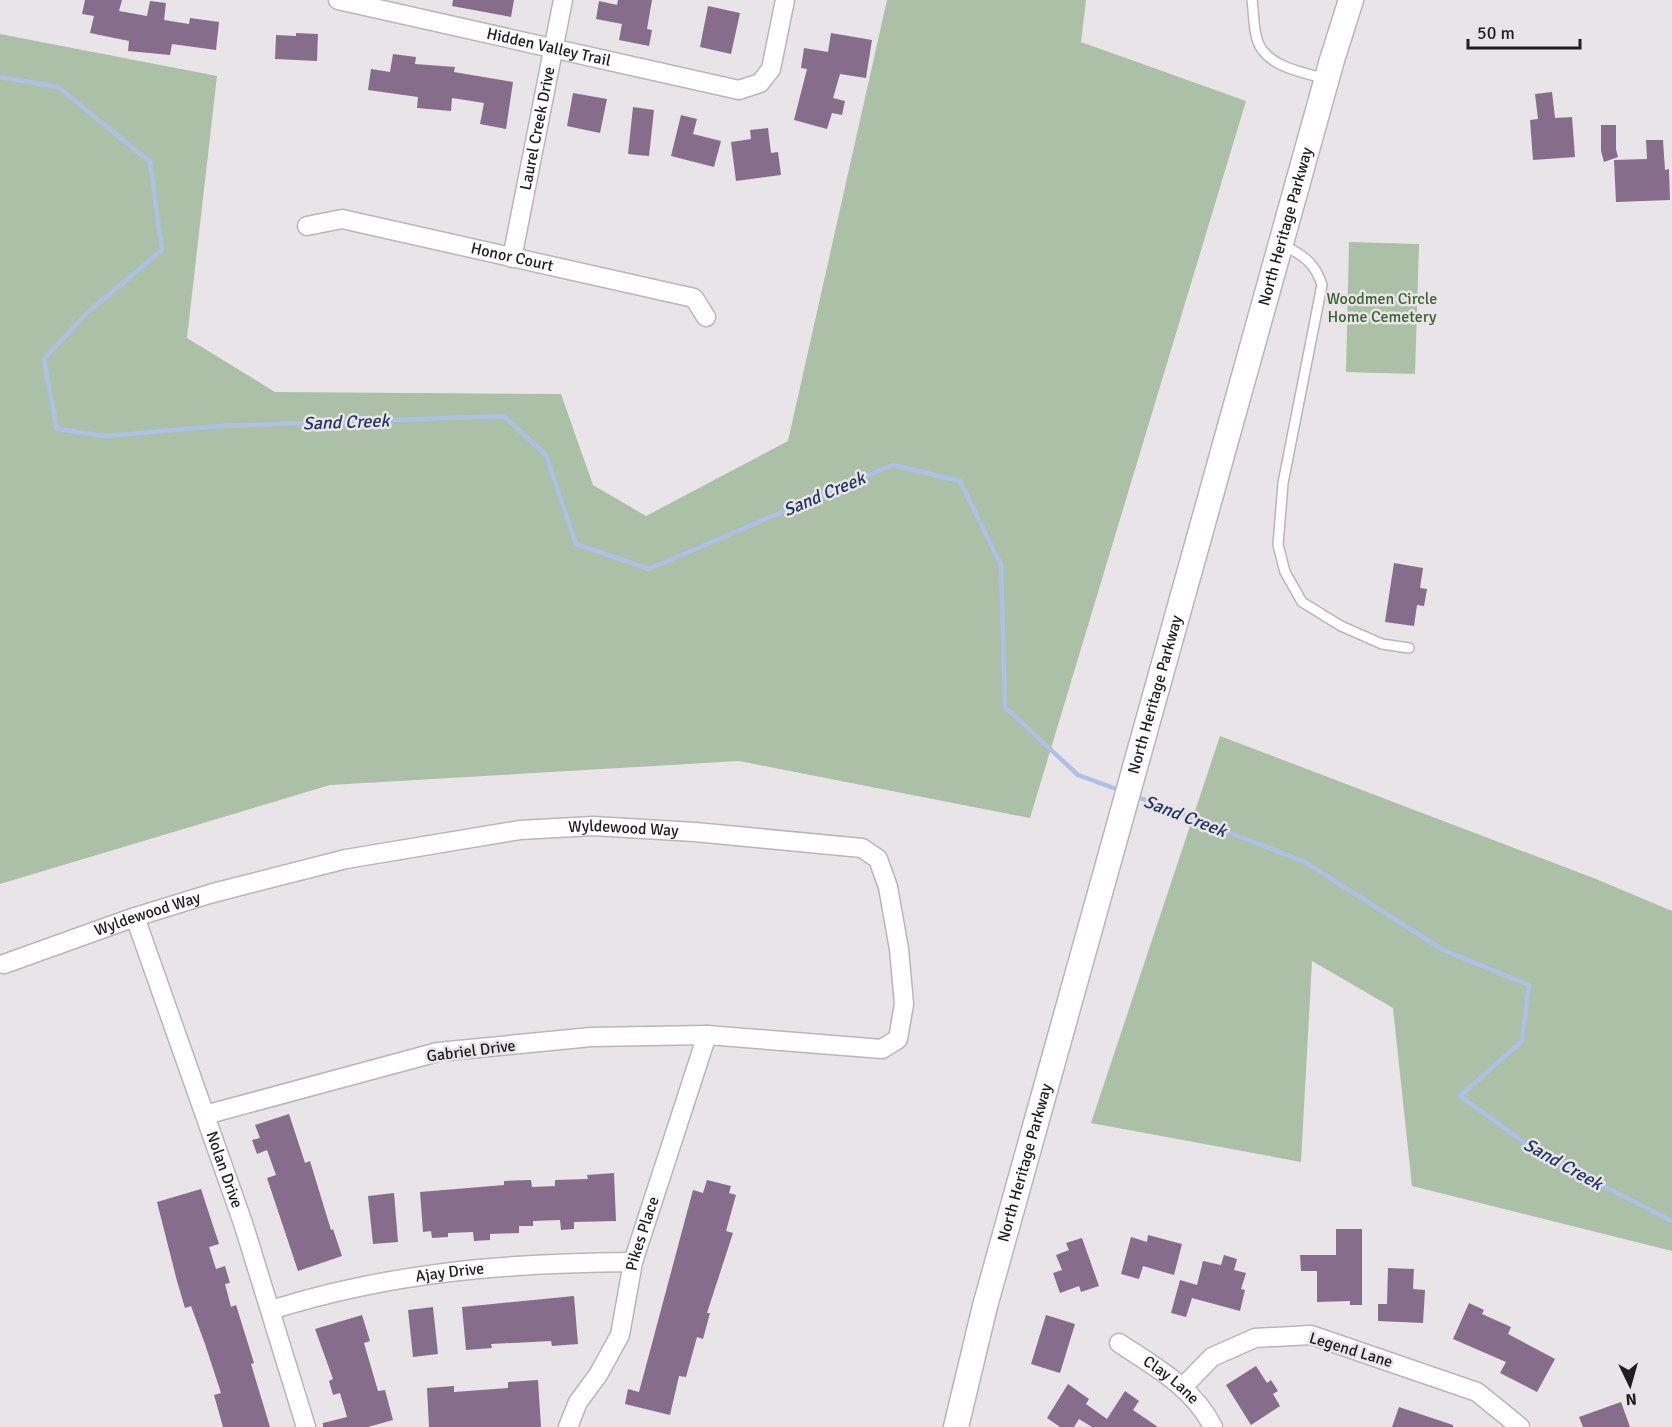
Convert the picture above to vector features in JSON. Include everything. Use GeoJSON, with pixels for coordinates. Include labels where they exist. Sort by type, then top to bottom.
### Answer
{"type":"FeatureCollection","features":[{"type":"Feature","properties":{"kind":"main road","name":"North Heritage Parkway"},"geometry":{"type":"LineString","coordinates":[[956,1427],[985,1306],[1281,243],[1351,0]]}},
{"type":"Feature","properties":{"kind":"street","name":"Hidden Valley Trail"},"geometry":{"type":"LineString","coordinates":[[338,0],[739,90],[760,83],[771,69],[785,0]]}},
{"type":"Feature","properties":{"kind":"street","name":"Laurel Creek Drive"},"geometry":{"type":"LineString","coordinates":[[512,258],[563,0]]}},
{"type":"Feature","properties":{"kind":"street","name":"Honor Court"},"geometry":{"type":"LineString","coordinates":[[307,226],[342,219],[694,298],[706,317]]}},
{"type":"Feature","properties":{"kind":"street","name":"Wyldewood Way"},"geometry":{"type":"LineString","coordinates":[[4,964],[135,917],[213,893],[346,859],[520,830],[593,826],[695,832],[862,848],[878,859],[888,887],[899,949],[904,1004],[898,1039],[882,1049],[707,1035]]}},
{"type":"Feature","properties":{"kind":"street","name":"Nolan Drive"},"geometry":{"type":"LineString","coordinates":[[135,917],[271,1310],[306,1427]]}},
{"type":"Feature","properties":{"kind":"street","name":"Gabriel Drive"},"geometry":{"type":"LineString","coordinates":[[205,1115],[438,1052],[591,1037],[707,1035]]}},
{"type":"Feature","properties":{"kind":"street","name":"Pikes Place"},"geometry":{"type":"LineString","coordinates":[[568,1427],[578,1402],[598,1375],[620,1335],[633,1262],[707,1035]]}},
{"type":"Feature","properties":{"kind":"street","name":"Ajay Drive"},"geometry":{"type":"LineString","coordinates":[[271,1310],[325,1292],[385,1280],[465,1269],[633,1262]]}},
{"type":"Feature","properties":{"kind":"street","name":"Legend Lane"},"geometry":{"type":"LineString","coordinates":[[1182,1388],[1212,1357],[1255,1338],[1311,1335],[1477,1392],[1520,1427]]}},
{"type":"Feature","properties":{"kind":"street","name":"Clay Lane"},"geometry":{"type":"LineString","coordinates":[[1119,1343],[1167,1374],[1203,1407],[1213,1427]]}},
{"type":"Feature","properties":{"kind":"lane"},"geometry":{"type":"LineString","coordinates":[[1252,0],[1258,43],[1265,53],[1276,62],[1327,79]]}},
{"type":"Feature","properties":{"kind":"lane"},"geometry":{"type":"LineString","coordinates":[[1281,243],[1306,258],[1317,269],[1322,285],[1283,483],[1284,500],[1278,545],[1285,572],[1302,602],[1341,626],[1382,644],[1409,648]]}},
{"type":"Feature","properties":{"kind":"green space"},"geometry":{"type":"Polygon","coordinates":[[[887,0],[1086,0],[1081,42],[1246,101],[1030,818],[739,761],[330,785],[0,884],[0,34],[217,76],[187,338],[275,392],[561,394],[593,485],[646,516],[788,441],[887,0]]]}},
{"type":"Feature","properties":{"kind":"green space","name":"Woodmen Circle Home Cemetery"},"geometry":{"type":"Polygon","coordinates":[[[1349,242],[1419,244],[1415,374],[1346,372],[1349,242]]]}},
{"type":"Feature","properties":{"kind":"green space"},"geometry":{"type":"Polygon","coordinates":[[[1220,736],[1596,879],[1672,911],[1672,1251],[1412,1186],[1393,1008],[1312,961],[1301,1162],[1091,1123],[1220,736]]]}},
{"type":"Feature","properties":{"kind":"building"},"geometry":{"type":"Polygon","coordinates":[[[85,0],[122,0],[119,11],[147,16],[150,1],[166,3],[164,20],[189,24],[190,18],[219,22],[216,50],[172,44],[170,55],[128,51],[129,41],[90,33],[94,16],[82,14],[85,0]]]}},
{"type":"Feature","properties":{"kind":"building"},"geometry":{"type":"Polygon","coordinates":[[[453,0],[514,0],[511,17],[452,6],[453,0]]]}},
{"type":"Feature","properties":{"kind":"building"},"geometry":{"type":"Polygon","coordinates":[[[618,0],[652,0],[647,29],[652,30],[649,46],[619,40],[622,24],[596,19],[599,1],[617,5],[618,0]]]}},
{"type":"Feature","properties":{"kind":"building"},"geometry":{"type":"Polygon","coordinates":[[[708,6],[740,13],[731,54],[700,47],[708,6]]]}},
{"type":"Feature","properties":{"kind":"building"},"geometry":{"type":"Polygon","coordinates":[[[296,33],[318,34],[317,61],[275,59],[276,35],[296,36],[296,33]]]}},
{"type":"Feature","properties":{"kind":"building"},"geometry":{"type":"Polygon","coordinates":[[[831,33],[872,40],[866,78],[840,74],[833,98],[845,101],[842,115],[832,113],[827,129],[794,120],[807,69],[801,68],[804,48],[828,52],[831,33]]]}},
{"type":"Feature","properties":{"kind":"building"},"geometry":{"type":"Polygon","coordinates":[[[393,54],[416,57],[415,64],[455,67],[454,72],[513,82],[506,129],[480,124],[484,103],[452,98],[451,111],[417,108],[418,97],[368,90],[371,69],[390,72],[393,54]]]}},
{"type":"Feature","properties":{"kind":"building"},"geometry":{"type":"Polygon","coordinates":[[[1552,92],[1555,118],[1572,117],[1575,157],[1533,160],[1530,120],[1538,119],[1535,94],[1552,92]]]}},
{"type":"Feature","properties":{"kind":"building"},"geometry":{"type":"Polygon","coordinates":[[[573,93],[607,99],[600,133],[567,126],[573,93]]]}},
{"type":"Feature","properties":{"kind":"building"},"geometry":{"type":"Polygon","coordinates":[[[633,107],[654,110],[649,156],[628,154],[633,107]]]}},
{"type":"Feature","properties":{"kind":"building"},"geometry":{"type":"Polygon","coordinates":[[[681,115],[697,119],[693,134],[721,141],[714,167],[671,156],[681,115]]]}},
{"type":"Feature","properties":{"kind":"building"},"geometry":{"type":"Polygon","coordinates":[[[1601,125],[1616,125],[1618,157],[1604,162],[1601,151],[1601,125]]]}},
{"type":"Feature","properties":{"kind":"building"},"geometry":{"type":"Polygon","coordinates":[[[768,128],[771,153],[778,152],[781,175],[736,181],[731,142],[751,139],[750,130],[768,128]]]}},
{"type":"Feature","properties":{"kind":"building"},"geometry":{"type":"Polygon","coordinates":[[[1646,140],[1663,140],[1665,170],[1669,169],[1670,200],[1616,202],[1614,160],[1647,159],[1646,140]]]}},
{"type":"Feature","properties":{"kind":"building"},"geometry":{"type":"Polygon","coordinates":[[[1394,563],[1423,568],[1420,588],[1427,589],[1424,606],[1417,605],[1414,626],[1385,622],[1394,563]]]}},
{"type":"Feature","properties":{"kind":"building"},"geometry":{"type":"Polygon","coordinates":[[[289,1114],[305,1163],[310,1161],[331,1230],[333,1229],[342,1256],[298,1271],[267,1178],[276,1175],[267,1150],[257,1154],[252,1140],[260,1138],[255,1125],[289,1114]]]}},
{"type":"Feature","properties":{"kind":"building"},"geometry":{"type":"Polygon","coordinates":[[[614,1173],[616,1221],[574,1222],[574,1229],[561,1230],[560,1220],[533,1221],[533,1226],[519,1226],[519,1233],[490,1234],[490,1240],[474,1241],[473,1232],[448,1233],[448,1237],[432,1238],[431,1231],[423,1232],[420,1192],[504,1185],[504,1181],[531,1180],[532,1187],[555,1186],[555,1180],[588,1179],[587,1175],[614,1173]]]}},
{"type":"Feature","properties":{"kind":"building"},"geometry":{"type":"Polygon","coordinates":[[[707,1180],[731,1186],[729,1193],[736,1195],[726,1231],[733,1233],[707,1313],[710,1313],[703,1339],[697,1337],[686,1377],[679,1376],[670,1415],[625,1404],[628,1389],[639,1392],[693,1190],[703,1193],[707,1180]]]}},
{"type":"Feature","properties":{"kind":"building"},"geometry":{"type":"Polygon","coordinates":[[[201,1189],[219,1244],[209,1247],[216,1269],[225,1266],[230,1283],[225,1284],[231,1307],[236,1305],[270,1427],[223,1427],[214,1395],[221,1393],[191,1306],[185,1308],[177,1281],[157,1202],[201,1189]]]}},
{"type":"Feature","properties":{"kind":"building"},"geometry":{"type":"Polygon","coordinates":[[[394,1193],[398,1242],[373,1244],[368,1196],[394,1193]]]}},
{"type":"Feature","properties":{"kind":"building"},"geometry":{"type":"Polygon","coordinates":[[[1336,1229],[1362,1229],[1362,1305],[1350,1305],[1350,1301],[1317,1302],[1317,1271],[1301,1271],[1300,1255],[1336,1255],[1336,1229]]]}},
{"type":"Feature","properties":{"kind":"building"},"geometry":{"type":"Polygon","coordinates":[[[1148,1235],[1182,1244],[1174,1275],[1143,1266],[1139,1279],[1121,1274],[1131,1237],[1147,1242],[1148,1235]]]}},
{"type":"Feature","properties":{"kind":"building"},"geometry":{"type":"Polygon","coordinates":[[[1082,1238],[1099,1286],[1081,1292],[1079,1286],[1060,1293],[1053,1273],[1062,1270],[1056,1255],[1069,1250],[1066,1243],[1082,1238]]]}},
{"type":"Feature","properties":{"kind":"building"},"geometry":{"type":"Polygon","coordinates":[[[1224,1255],[1237,1259],[1234,1270],[1246,1273],[1241,1289],[1245,1290],[1240,1311],[1192,1298],[1186,1317],[1171,1313],[1180,1280],[1197,1285],[1203,1261],[1221,1265],[1224,1255]]]}},
{"type":"Feature","properties":{"kind":"building"},"geometry":{"type":"Polygon","coordinates":[[[1388,1268],[1414,1269],[1413,1289],[1425,1290],[1423,1323],[1378,1321],[1378,1304],[1387,1304],[1388,1268]]]}},
{"type":"Feature","properties":{"kind":"building"},"geometry":{"type":"Polygon","coordinates":[[[574,1296],[578,1344],[552,1346],[551,1341],[491,1344],[492,1348],[466,1350],[462,1307],[574,1296]]]}},
{"type":"Feature","properties":{"kind":"building"},"geometry":{"type":"Polygon","coordinates":[[[1469,1303],[1484,1310],[1482,1314],[1511,1327],[1508,1334],[1555,1359],[1537,1392],[1500,1373],[1506,1362],[1453,1339],[1469,1303]]]}},
{"type":"Feature","properties":{"kind":"building"},"geometry":{"type":"Polygon","coordinates":[[[433,1307],[438,1354],[413,1357],[408,1310],[433,1307]]]}},
{"type":"Feature","properties":{"kind":"building"},"geometry":{"type":"Polygon","coordinates":[[[362,1315],[370,1341],[364,1343],[378,1391],[385,1390],[393,1420],[368,1427],[323,1427],[323,1423],[347,1417],[340,1393],[333,1395],[329,1381],[333,1379],[315,1329],[362,1315]]]}},
{"type":"Feature","properties":{"kind":"building"},"geometry":{"type":"Polygon","coordinates":[[[1046,1315],[1075,1324],[1060,1373],[1031,1364],[1046,1315]]]}},
{"type":"Feature","properties":{"kind":"building"},"geometry":{"type":"Polygon","coordinates":[[[1256,1366],[1267,1383],[1271,1380],[1278,1391],[1273,1394],[1280,1406],[1251,1425],[1226,1385],[1256,1366]]]}},
{"type":"Feature","properties":{"kind":"building"},"geometry":{"type":"Polygon","coordinates":[[[538,1380],[541,1427],[429,1427],[427,1388],[454,1386],[454,1392],[508,1388],[508,1382],[538,1380]]]}},
{"type":"Feature","properties":{"kind":"building"},"geometry":{"type":"Polygon","coordinates":[[[1068,1384],[1089,1399],[1086,1404],[1107,1419],[1125,1391],[1139,1401],[1133,1410],[1158,1427],[1092,1427],[1079,1419],[1074,1427],[1060,1427],[1047,1418],[1068,1384]]]}},
{"type":"Feature","properties":{"kind":"building"},"geometry":{"type":"Polygon","coordinates":[[[1621,1402],[1630,1427],[1583,1427],[1579,1417],[1621,1402]]]}},
{"type":"Feature","properties":{"kind":"building"},"geometry":{"type":"Polygon","coordinates":[[[1399,1407],[1453,1425],[1453,1427],[1392,1427],[1399,1407]]]}},
{"type":"Feature","properties":{"kind":"waterway","name":"Sand Creek"},"geometry":{"type":"LineString","coordinates":[[0,77],[58,87],[150,162],[162,250],[87,313],[44,359],[57,429],[105,436],[220,426],[504,416],[546,455],[576,544],[649,569],[892,465],[960,481],[1001,565],[1005,707],[1078,775],[1122,791]]}},
{"type":"Feature","properties":{"kind":"waterway","name":"Sand Creek"},"geometry":{"type":"LineString","coordinates":[[1135,796],[1305,862],[1443,950],[1529,985],[1522,1041],[1460,1096],[1539,1153],[1672,1221]]}}]}
